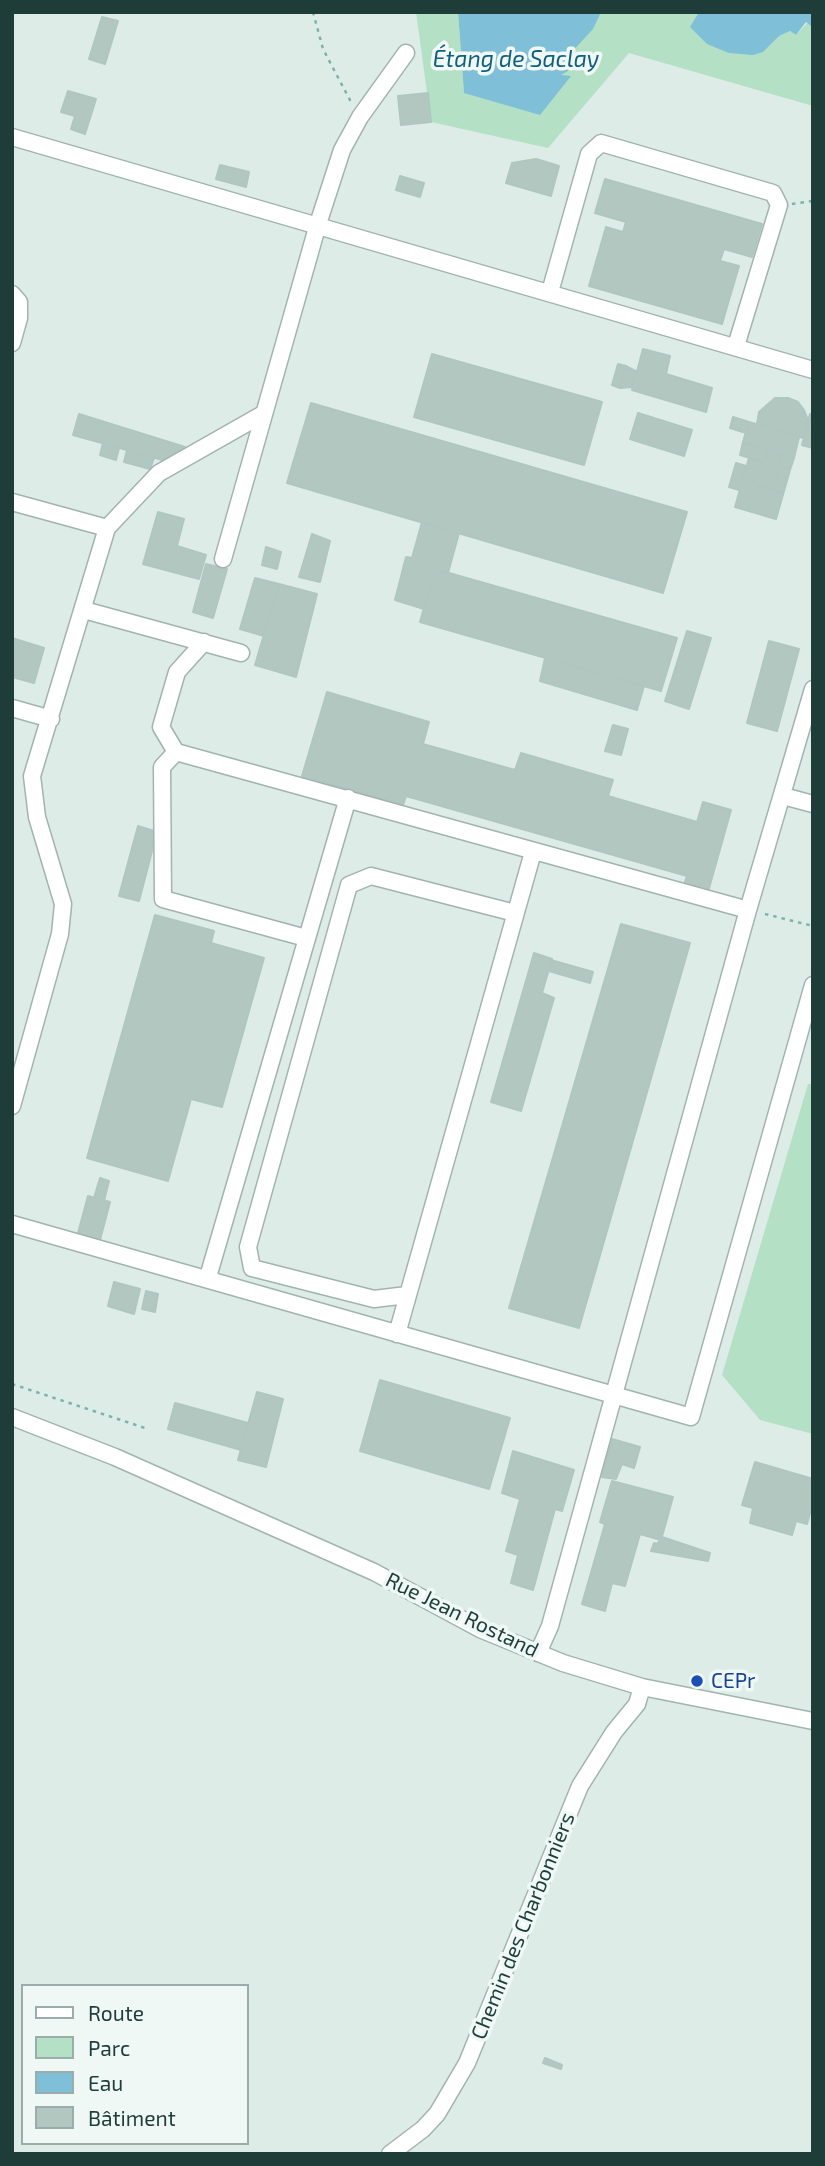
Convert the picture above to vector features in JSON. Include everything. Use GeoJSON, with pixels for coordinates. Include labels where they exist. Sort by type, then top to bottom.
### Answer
{"type":"FeatureCollection","features":[{"type":"Feature","properties":{"kind":"street"},"geometry":{"type":"LineString","coordinates":[[223,559],[263,414],[342,150],[360,117],[406,53]]}},
{"type":"Feature","properties":{"kind":"street"},"geometry":{"type":"LineString","coordinates":[[12,137],[813,370]]}},
{"type":"Feature","properties":{"kind":"street"},"geometry":{"type":"LineString","coordinates":[[550,292],[589,154],[601,143],[773,193],[779,205],[736,346]]}},
{"type":"Feature","properties":{"kind":"street"},"geometry":{"type":"LineString","coordinates":[[12,294],[19,302],[19,318],[12,343]]}},
{"type":"Feature","properties":{"kind":"street"},"geometry":{"type":"LineString","coordinates":[[12,1106],[60,934],[63,904],[37,817],[32,776],[107,528],[159,473],[263,414]]}},
{"type":"Feature","properties":{"kind":"street"},"geometry":{"type":"LineString","coordinates":[[12,502],[107,528]]}},
{"type":"Feature","properties":{"kind":"street"},"geometry":{"type":"LineString","coordinates":[[84,610],[241,653]]}},
{"type":"Feature","properties":{"kind":"street"},"geometry":{"type":"LineString","coordinates":[[204,642],[177,672],[161,727],[176,752],[748,910]]}},
{"type":"Feature","properties":{"kind":"street"},"geometry":{"type":"LineString","coordinates":[[538,1653],[550,1626],[616,1395],[748,910],[813,689]]}},
{"type":"Feature","properties":{"kind":"street"},"geometry":{"type":"LineString","coordinates":[[12,708],[51,719]]}},
{"type":"Feature","properties":{"kind":"street"},"geometry":{"type":"LineString","coordinates":[[176,752],[162,767],[163,899],[306,938]]}},
{"type":"Feature","properties":{"kind":"street"},"geometry":{"type":"LineString","coordinates":[[783,796],[813,804]]}},
{"type":"Feature","properties":{"kind":"street"},"geometry":{"type":"LineString","coordinates":[[208,1278],[348,799]]}},
{"type":"Feature","properties":{"kind":"street"},"geometry":{"type":"LineString","coordinates":[[397,1334],[533,852]]}},
{"type":"Feature","properties":{"kind":"street"},"geometry":{"type":"LineString","coordinates":[[407,1295],[374,1299],[252,1268],[248,1247],[345,899],[349,885],[371,876],[515,913]]}},
{"type":"Feature","properties":{"kind":"street"},"geometry":{"type":"LineString","coordinates":[[12,1224],[691,1417],[813,985]]}},
{"type":"Feature","properties":{"kind":"street","name":"Rue Jean Rostand"},"geometry":{"type":"LineString","coordinates":[[12,1417],[115,1457],[374,1572],[480,1629],[596,1675],[642,1687],[813,1720]]}},
{"type":"Feature","properties":{"kind":"street","name":"Chemin des Charbonniers"},"geometry":{"type":"LineString","coordinates":[[390,2154],[424,2129],[437,2114],[467,2063],[580,1786],[614,1732],[636,1704],[642,1687]]}},
{"type":"Feature","properties":{"kind":"path"},"geometry":{"type":"LineString","coordinates":[[313,12],[323,49],[360,117]]}},
{"type":"Feature","properties":{"kind":"path"},"geometry":{"type":"LineString","coordinates":[[748,910],[813,926]]}},
{"type":"Feature","properties":{"kind":"path"},"geometry":{"type":"LineString","coordinates":[[12,1384],[148,1429]]}},
{"type":"Feature","properties":{"kind":"green space"},"geometry":{"type":"Polygon","coordinates":[[[416,12],[458,12],[464,93],[570,54],[601,12],[699,12],[690,28],[779,36],[790,31],[796,35],[807,23],[813,28],[813,106],[629,53],[548,148],[431,122],[416,12]]]}},
{"type":"Feature","properties":{"kind":"green space"},"geometry":{"type":"Polygon","coordinates":[[[808,1084],[813,1084],[813,1434],[760,1420],[722,1375],[808,1084]]]}},
{"type":"Feature","properties":{"kind":"water","name":"Étang de Saclay"},"geometry":{"type":"Polygon","coordinates":[[[458,12],[601,12],[593,29],[570,54],[573,68],[561,75],[571,76],[540,115],[464,93],[458,12]]]}},
{"type":"Feature","properties":{"kind":"water"},"geometry":{"type":"Polygon","coordinates":[[[699,12],[813,12],[813,28],[806,22],[796,35],[790,31],[779,36],[763,52],[753,55],[729,53],[707,44],[690,27],[699,12]]]}},
{"type":"Feature","properties":{"kind":"building"},"geometry":{"type":"Polygon","coordinates":[[[102,17],[118,21],[105,64],[89,59],[102,17]]]}},
{"type":"Feature","properties":{"kind":"building"},"geometry":{"type":"Polygon","coordinates":[[[68,91],[96,99],[85,134],[71,129],[75,116],[61,112],[68,91]]]}},
{"type":"Feature","properties":{"kind":"building"},"geometry":{"type":"Polygon","coordinates":[[[428,93],[431,122],[401,125],[398,96],[428,93]]]}},
{"type":"Feature","properties":{"kind":"building"},"geometry":{"type":"Polygon","coordinates":[[[536,159],[559,166],[551,196],[506,183],[512,163],[536,159]]]}},
{"type":"Feature","properties":{"kind":"building"},"geometry":{"type":"Polygon","coordinates":[[[220,165],[249,172],[246,187],[216,179],[220,165]]]}},
{"type":"Feature","properties":{"kind":"building"},"geometry":{"type":"Polygon","coordinates":[[[400,176],[424,183],[420,197],[396,190],[400,176]]]}},
{"type":"Feature","properties":{"kind":"building"},"geometry":{"type":"Polygon","coordinates":[[[605,179],[762,224],[752,257],[724,249],[720,261],[739,266],[722,324],[589,286],[606,227],[623,232],[626,222],[595,213],[605,179]]]}},
{"type":"Feature","properties":{"kind":"building"},"geometry":{"type":"Polygon","coordinates":[[[643,349],[670,356],[666,374],[712,388],[706,412],[632,390],[643,349]]]}},
{"type":"Feature","properties":{"kind":"building"},"geometry":{"type":"Polygon","coordinates":[[[432,354],[602,402],[584,465],[414,417],[432,354]]]}},
{"type":"Feature","properties":{"kind":"building"},"geometry":{"type":"Polygon","coordinates":[[[618,364],[626,366],[620,388],[612,385],[618,364]]]}},
{"type":"Feature","properties":{"kind":"building"},"geometry":{"type":"Polygon","coordinates":[[[626,366],[637,372],[632,387],[620,388],[626,366]]]}},
{"type":"Feature","properties":{"kind":"building"},"geometry":{"type":"Polygon","coordinates":[[[775,398],[788,398],[798,402],[804,410],[808,420],[803,438],[757,424],[759,412],[775,398]]]}},
{"type":"Feature","properties":{"kind":"building"},"geometry":{"type":"Polygon","coordinates":[[[311,403],[687,512],[663,593],[287,483],[311,403]]]}},
{"type":"Feature","properties":{"kind":"building"},"geometry":{"type":"Polygon","coordinates":[[[638,413],[692,430],[684,456],[630,439],[638,413]]]}},
{"type":"Feature","properties":{"kind":"building"},"geometry":{"type":"Polygon","coordinates":[[[79,414],[185,447],[180,465],[73,435],[79,414]]]}},
{"type":"Feature","properties":{"kind":"building"},"geometry":{"type":"Polygon","coordinates":[[[810,414],[813,415],[813,448],[802,445],[810,414]]]}},
{"type":"Feature","properties":{"kind":"building"},"geometry":{"type":"Polygon","coordinates":[[[733,417],[749,422],[746,433],[730,428],[733,417]]]}},
{"type":"Feature","properties":{"kind":"building"},"geometry":{"type":"Polygon","coordinates":[[[749,422],[799,437],[794,458],[743,442],[749,422]]]}},
{"type":"Feature","properties":{"kind":"building"},"geometry":{"type":"Polygon","coordinates":[[[743,442],[768,450],[764,462],[740,455],[743,442]]]}},
{"type":"Feature","properties":{"kind":"building"},"geometry":{"type":"Polygon","coordinates":[[[103,443],[119,448],[116,460],[100,455],[103,443]]]}},
{"type":"Feature","properties":{"kind":"building"},"geometry":{"type":"Polygon","coordinates":[[[127,450],[154,458],[150,469],[124,462],[127,450]]]}},
{"type":"Feature","properties":{"kind":"building"},"geometry":{"type":"Polygon","coordinates":[[[768,450],[781,454],[778,467],[779,493],[751,483],[768,450]]]}},
{"type":"Feature","properties":{"kind":"building"},"geometry":{"type":"Polygon","coordinates":[[[781,454],[794,458],[790,470],[778,467],[781,454]]]}},
{"type":"Feature","properties":{"kind":"building"},"geometry":{"type":"Polygon","coordinates":[[[749,458],[764,462],[751,483],[779,493],[778,467],[790,470],[776,519],[735,507],[749,458]]]}},
{"type":"Feature","properties":{"kind":"building"},"geometry":{"type":"Polygon","coordinates":[[[736,463],[746,466],[739,490],[729,487],[736,463]]]}},
{"type":"Feature","properties":{"kind":"building"},"geometry":{"type":"Polygon","coordinates":[[[158,512],[184,519],[177,546],[206,555],[199,579],[143,564],[158,512]]]}},
{"type":"Feature","properties":{"kind":"building"},"geometry":{"type":"Polygon","coordinates":[[[422,522],[459,533],[448,573],[435,569],[424,609],[395,600],[406,557],[412,558],[422,522]]]}},
{"type":"Feature","properties":{"kind":"building"},"geometry":{"type":"Polygon","coordinates":[[[312,534],[330,541],[320,582],[299,577],[312,534]]]}},
{"type":"Feature","properties":{"kind":"building"},"geometry":{"type":"Polygon","coordinates":[[[266,547],[281,552],[277,569],[262,565],[266,547]]]}},
{"type":"Feature","properties":{"kind":"building"},"geometry":{"type":"Polygon","coordinates":[[[206,564],[227,569],[213,618],[193,612],[206,564]]]}},
{"type":"Feature","properties":{"kind":"building"},"geometry":{"type":"Polygon","coordinates":[[[435,569],[677,638],[661,691],[420,622],[435,569]]]}},
{"type":"Feature","properties":{"kind":"building"},"geometry":{"type":"Polygon","coordinates":[[[255,578],[279,584],[264,636],[240,629],[255,578]]]}},
{"type":"Feature","properties":{"kind":"building"},"geometry":{"type":"Polygon","coordinates":[[[279,584],[317,594],[296,677],[255,665],[279,584]]]}},
{"type":"Feature","properties":{"kind":"building"},"geometry":{"type":"Polygon","coordinates":[[[687,631],[711,638],[689,709],[665,701],[687,631]]]}},
{"type":"Feature","properties":{"kind":"building"},"geometry":{"type":"Polygon","coordinates":[[[12,638],[44,648],[34,683],[12,677],[12,638]]]}},
{"type":"Feature","properties":{"kind":"building"},"geometry":{"type":"Polygon","coordinates":[[[769,641],[799,649],[777,731],[747,723],[769,641]]]}},
{"type":"Feature","properties":{"kind":"building"},"geometry":{"type":"Polygon","coordinates":[[[545,658],[644,686],[637,710],[540,681],[545,658]]]}},
{"type":"Feature","properties":{"kind":"building"},"geometry":{"type":"Polygon","coordinates":[[[327,692],[429,722],[423,744],[515,770],[521,753],[613,780],[608,796],[697,822],[703,802],[731,810],[708,892],[684,885],[687,876],[406,796],[403,805],[302,776],[327,692]]]}},
{"type":"Feature","properties":{"kind":"building"},"geometry":{"type":"Polygon","coordinates":[[[613,725],[628,729],[621,755],[605,751],[613,725]]]}},
{"type":"Feature","properties":{"kind":"building"},"geometry":{"type":"Polygon","coordinates":[[[138,826],[157,832],[139,901],[119,896],[138,826]]]}},
{"type":"Feature","properties":{"kind":"building"},"geometry":{"type":"Polygon","coordinates":[[[155,915],[214,931],[211,943],[264,958],[222,1107],[191,1099],[168,1181],[87,1158],[155,915]]]}},
{"type":"Feature","properties":{"kind":"building"},"geometry":{"type":"Polygon","coordinates":[[[621,924],[690,943],[579,1328],[509,1308],[621,924]]]}},
{"type":"Feature","properties":{"kind":"building"},"geometry":{"type":"Polygon","coordinates":[[[534,953],[552,959],[542,993],[554,998],[521,1111],[491,1102],[534,953]]]}},
{"type":"Feature","properties":{"kind":"building"},"geometry":{"type":"Polygon","coordinates":[[[551,960],[593,972],[590,983],[549,971],[551,960]]]}},
{"type":"Feature","properties":{"kind":"building"},"geometry":{"type":"Polygon","coordinates":[[[100,1178],[109,1181],[104,1201],[94,1198],[100,1178]]]}},
{"type":"Feature","properties":{"kind":"building"},"geometry":{"type":"Polygon","coordinates":[[[88,1196],[110,1202],[100,1240],[78,1233],[88,1196]]]}},
{"type":"Feature","properties":{"kind":"building"},"geometry":{"type":"Polygon","coordinates":[[[114,1282],[140,1289],[134,1314],[108,1306],[114,1282]]]}},
{"type":"Feature","properties":{"kind":"building"},"geometry":{"type":"Polygon","coordinates":[[[146,1291],[158,1294],[155,1312],[142,1309],[146,1291]]]}},
{"type":"Feature","properties":{"kind":"building"},"geometry":{"type":"Polygon","coordinates":[[[380,1380],[510,1418],[489,1489],[360,1451],[380,1380]]]}},
{"type":"Feature","properties":{"kind":"building"},"geometry":{"type":"Polygon","coordinates":[[[257,1392],[283,1399],[266,1467],[238,1460],[257,1392]]]}},
{"type":"Feature","properties":{"kind":"building"},"geometry":{"type":"Polygon","coordinates":[[[175,1403],[248,1423],[241,1450],[168,1429],[175,1403]]]}},
{"type":"Feature","properties":{"kind":"building"},"geometry":{"type":"Polygon","coordinates":[[[612,1439],[640,1447],[634,1468],[622,1464],[616,1479],[602,1477],[612,1439]]]}},
{"type":"Feature","properties":{"kind":"building"},"geometry":{"type":"Polygon","coordinates":[[[513,1451],[574,1470],[562,1511],[555,1509],[533,1590],[511,1583],[518,1555],[506,1551],[520,1499],[502,1493],[513,1451]]]}},
{"type":"Feature","properties":{"kind":"building"},"geometry":{"type":"Polygon","coordinates":[[[755,1462],[813,1479],[813,1502],[807,1524],[796,1521],[792,1535],[750,1523],[753,1508],[742,1505],[755,1462]]]}},
{"type":"Feature","properties":{"kind":"building"},"geometry":{"type":"Polygon","coordinates":[[[612,1481],[673,1497],[661,1540],[640,1534],[625,1586],[612,1583],[605,1611],[582,1604],[605,1524],[600,1522],[612,1481]]]}},
{"type":"Feature","properties":{"kind":"building"},"geometry":{"type":"Polygon","coordinates":[[[662,1537],[710,1553],[708,1561],[651,1551],[654,1543],[657,1544],[662,1537]]]}},
{"type":"Feature","properties":{"kind":"building"},"geometry":{"type":"Polygon","coordinates":[[[545,2058],[562,2065],[561,2069],[543,2063],[545,2058]]]}},
{"type":"Feature","properties":{"kind":"place","name":"CEPr"},"geometry":{"type":"Point","coordinates":[697,1681]}}]}
